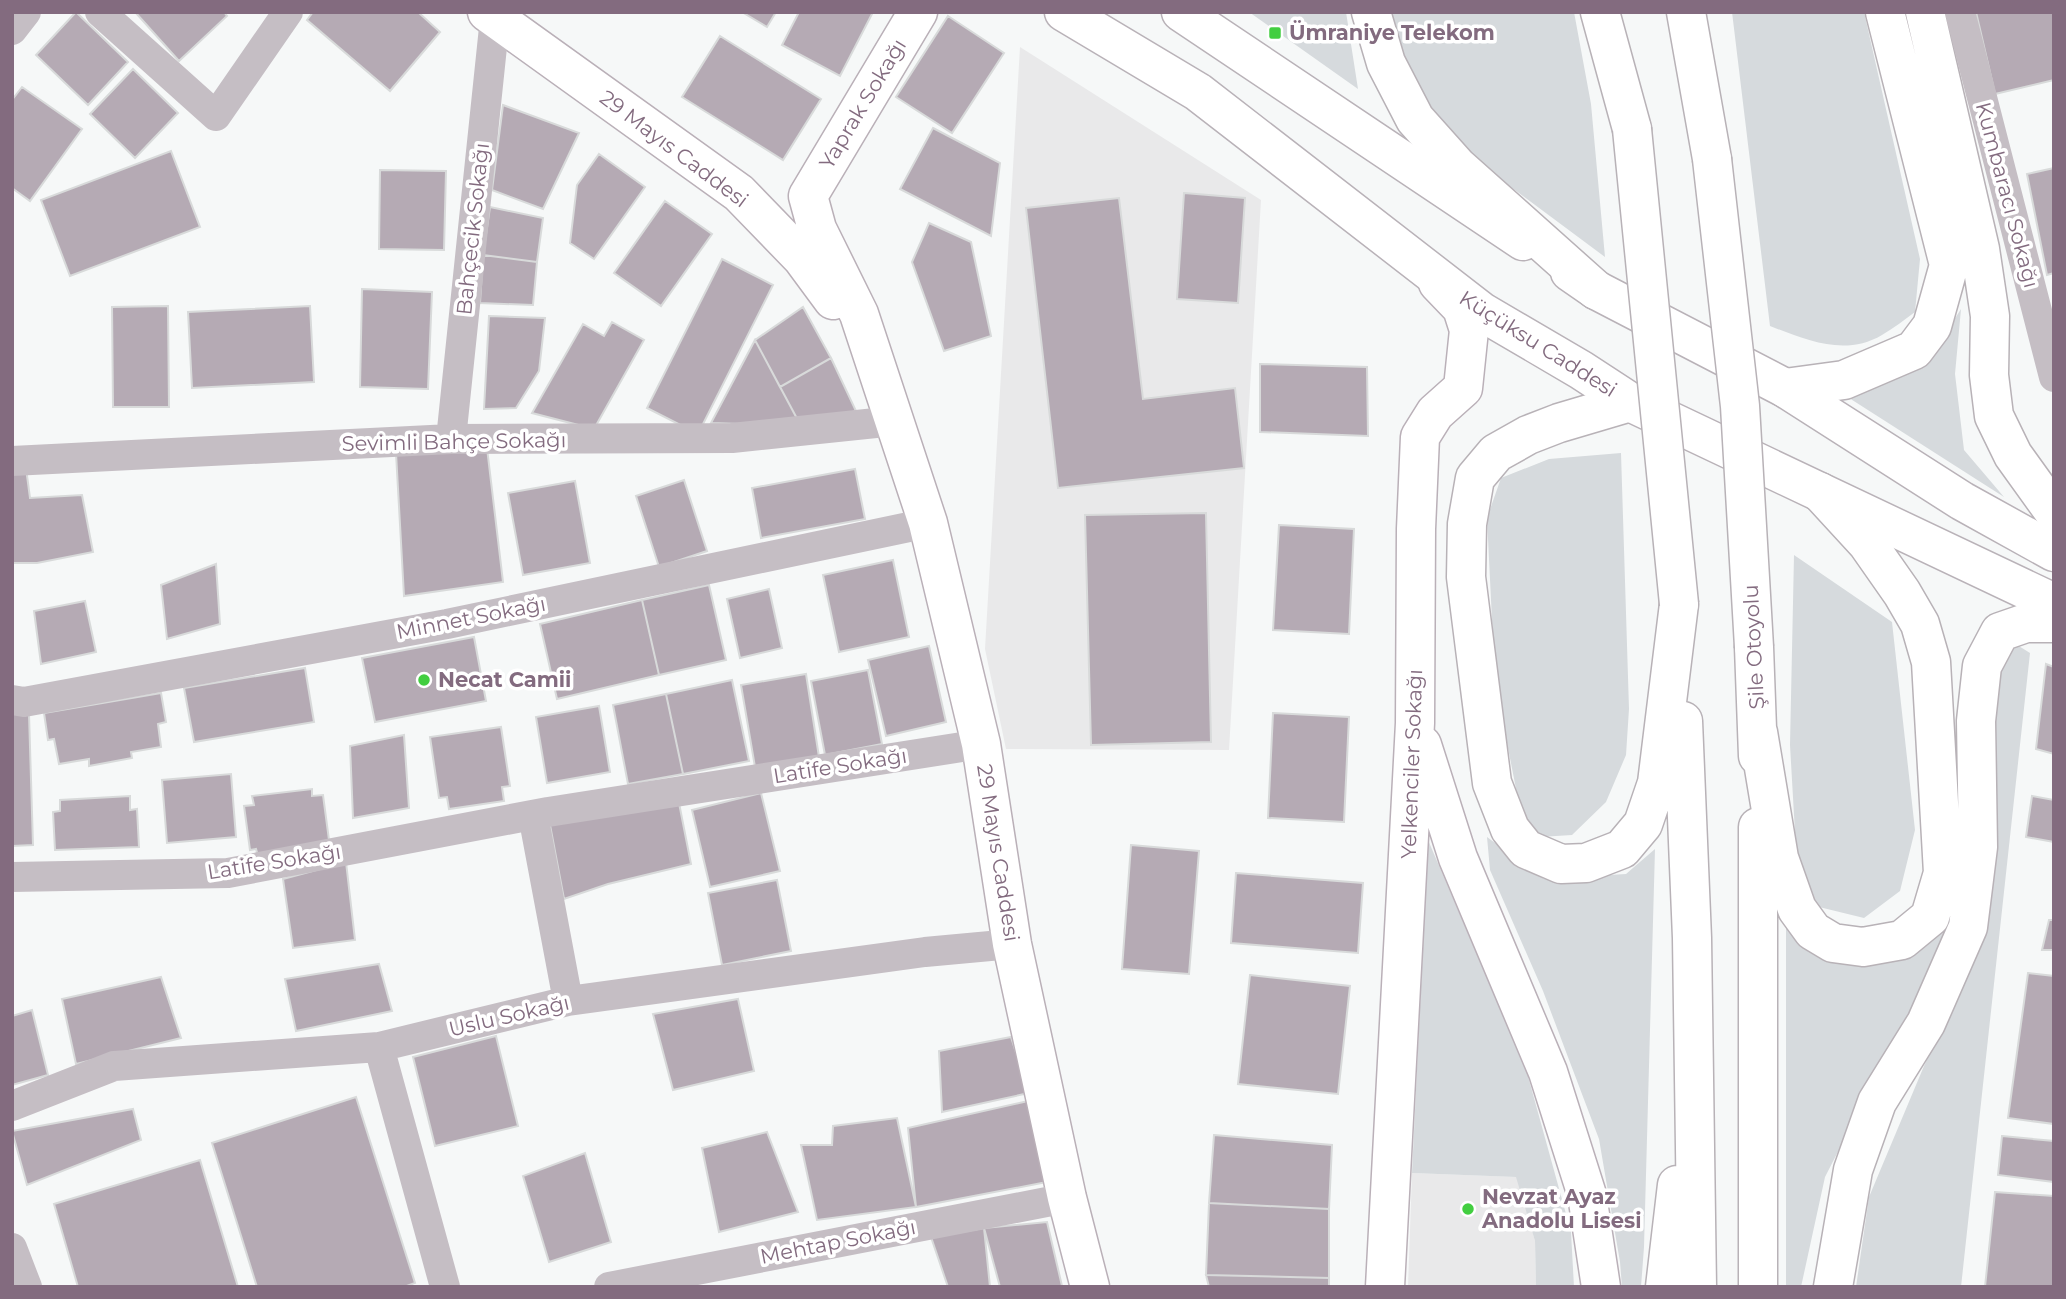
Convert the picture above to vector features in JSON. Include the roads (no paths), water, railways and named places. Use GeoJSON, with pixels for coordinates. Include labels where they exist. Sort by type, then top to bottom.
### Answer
{"type":"FeatureCollection","features":[{"type":"Feature","properties":{"kind":"main road","name":"Yaprak Sokağı"},"geometry":{"type":"LineString","coordinates":[[808,196],[918,12]]}},
{"type":"Feature","properties":{"kind":"main road","name":"Küçüksu Caddesi"},"geometry":{"type":"LineString","coordinates":[[1065,12],[1198,92],[1482,312],[1630,402],[2054,603]]}},
{"type":"Feature","properties":{"kind":"main road"},"geometry":{"type":"LineString","coordinates":[[1181,12],[1596,290],[1785,388],[1962,500],[2054,552]]}},
{"type":"Feature","properties":{"kind":"main road"},"geometry":{"type":"LineString","coordinates":[[1371,12],[1386,62],[1415,119],[1457,166],[1596,290]]}},
{"type":"Feature","properties":{"kind":"main road"},"geometry":{"type":"LineString","coordinates":[[1600,12],[1632,130]]}},
{"type":"Feature","properties":{"kind":"main road"},"geometry":{"type":"LineString","coordinates":[[1616,12],[1632,130],[1679,604],[1692,938],[1697,1287]]}},
{"type":"Feature","properties":{"kind":"main road","name":"Şile Otoyolu"},"geometry":{"type":"LineString","coordinates":[[1686,12],[1712,159],[1740,406],[1754,648],[1758,732],[1758,1287]]}},
{"type":"Feature","properties":{"kind":"main road"},"geometry":{"type":"LineString","coordinates":[[1708,12],[1712,159]]}},
{"type":"Feature","properties":{"kind":"main road"},"geometry":{"type":"LineString","coordinates":[[1785,388],[1844,380],[1914,350],[1932,326],[1942,296],[1950,265],[1885,12]]}},
{"type":"Feature","properties":{"kind":"main road"},"geometry":{"type":"LineString","coordinates":[[1925,12],[1980,249],[1990,316],[1989,375],[1994,416],[2013,454],[2054,512]]}},
{"type":"Feature","properties":{"kind":"main road","name":"29 Mayıs Caddesi"},"geometry":{"type":"LineString","coordinates":[[491,15],[738,193],[802,258],[827,289],[866,353],[895,421]]}},
{"type":"Feature","properties":{"kind":"main road"},"geometry":{"type":"LineString","coordinates":[[738,193],[769,205],[793,203],[808,196]]}},
{"type":"Feature","properties":{"kind":"main road","name":"29 Mayıs Caddesi"},"geometry":{"type":"LineString","coordinates":[[808,196],[817,229],[859,314],[928,523],[981,744],[1012,944],[1067,1198],[1090,1287]]}},
{"type":"Feature","properties":{"kind":"main road","name":"Yelkenciler Sokağı"},"geometry":{"type":"LineString","coordinates":[[1385,1287],[1415,723],[1416,529],[1420,437],[1435,413],[1463,388],[1469,330],[1462,308],[1427,271]]}},
{"type":"Feature","properties":{"kind":"main road"},"geometry":{"type":"LineString","coordinates":[[1630,402],[1528,435],[1496,453],[1475,478],[1467,524],[1465,577],[1492,783],[1510,828],[1526,849],[1561,864],[1586,863],[1622,849],[1643,824],[1657,783],[1679,604]]}},
{"type":"Feature","properties":{"kind":"main road"},"geometry":{"type":"LineString","coordinates":[[1758,732],[1779,858],[1797,909],[1813,931],[1833,943],[1863,947],[1902,940],[1930,917],[1943,873],[1931,662],[1920,624],[1902,593],[1867,543],[1820,492]]}},
{"type":"Feature","properties":{"kind":"main road"},"geometry":{"type":"LineString","coordinates":[[1833,1287],[1853,1170],[1877,1102],[1926,1023],[1968,927],[1979,847],[1976,721],[1982,666],[2000,632],[2026,624],[2054,623]]}},
{"type":"Feature","properties":{"kind":"main road"},"geometry":{"type":"LineString","coordinates":[[1415,723],[1458,858],[1548,1072],[1587,1195],[1601,1287]]}},
{"type":"Feature","properties":{"kind":"main road"},"geometry":{"type":"LineString","coordinates":[[1665,1287],[1679,1166],[1692,938]]}},
{"type":"Feature","properties":{"kind":"street"},"geometry":{"type":"LineString","coordinates":[[12,30],[26,12]]}},
{"type":"Feature","properties":{"kind":"street"},"geometry":{"type":"LineString","coordinates":[[100,12],[216,116],[288,12]]}},
{"type":"Feature","properties":{"kind":"street","name":"Kumbaracı Sokağı"},"geometry":{"type":"LineString","coordinates":[[1960,12],[2054,377]]}},
{"type":"Feature","properties":{"kind":"street","name":"Bahçecik Sokağı"},"geometry":{"type":"LineString","coordinates":[[451,439],[491,15]]}},
{"type":"Feature","properties":{"kind":"street","name":"Sevimli Bahçe Sokağı"},"geometry":{"type":"LineString","coordinates":[[12,461],[451,439],[732,438],[895,421]]}},
{"type":"Feature","properties":{"kind":"street","name":"Minnet Sokağı"},"geometry":{"type":"LineString","coordinates":[[12,700],[24,702],[447,624],[928,523]]}},
{"type":"Feature","properties":{"kind":"street","name":"Latife Sokağı"},"geometry":{"type":"LineString","coordinates":[[12,877],[228,873],[533,815],[981,744]]}},
{"type":"Feature","properties":{"kind":"street"},"geometry":{"type":"LineString","coordinates":[[533,815],[568,1001]]}},
{"type":"Feature","properties":{"kind":"street","name":"Uslu Sokağı"},"geometry":{"type":"LineString","coordinates":[[12,1106],[114,1066],[379,1047],[568,1001],[925,952],[1012,944]]}},
{"type":"Feature","properties":{"kind":"street"},"geometry":{"type":"LineString","coordinates":[[379,1047],[445,1287]]}},
{"type":"Feature","properties":{"kind":"street","name":"Mehtap Sokağı"},"geometry":{"type":"LineString","coordinates":[[609,1287],[1067,1198]]}},
{"type":"Feature","properties":{"kind":"street"},"geometry":{"type":"LineString","coordinates":[[12,1248],[27,1287]]}},
{"type":"Feature","properties":{"kind":"place","name":"Ümraniye Telekom"},"geometry":{"type":"Point","coordinates":[1275,33]}},
{"type":"Feature","properties":{"kind":"place","name":"Necat Camii"},"geometry":{"type":"Point","coordinates":[424,680]}},
{"type":"Feature","properties":{"kind":"place","name":"Nevzat Ayaz Anadolu Lisesi"},"geometry":{"type":"Point","coordinates":[1468,1209]}}]}
